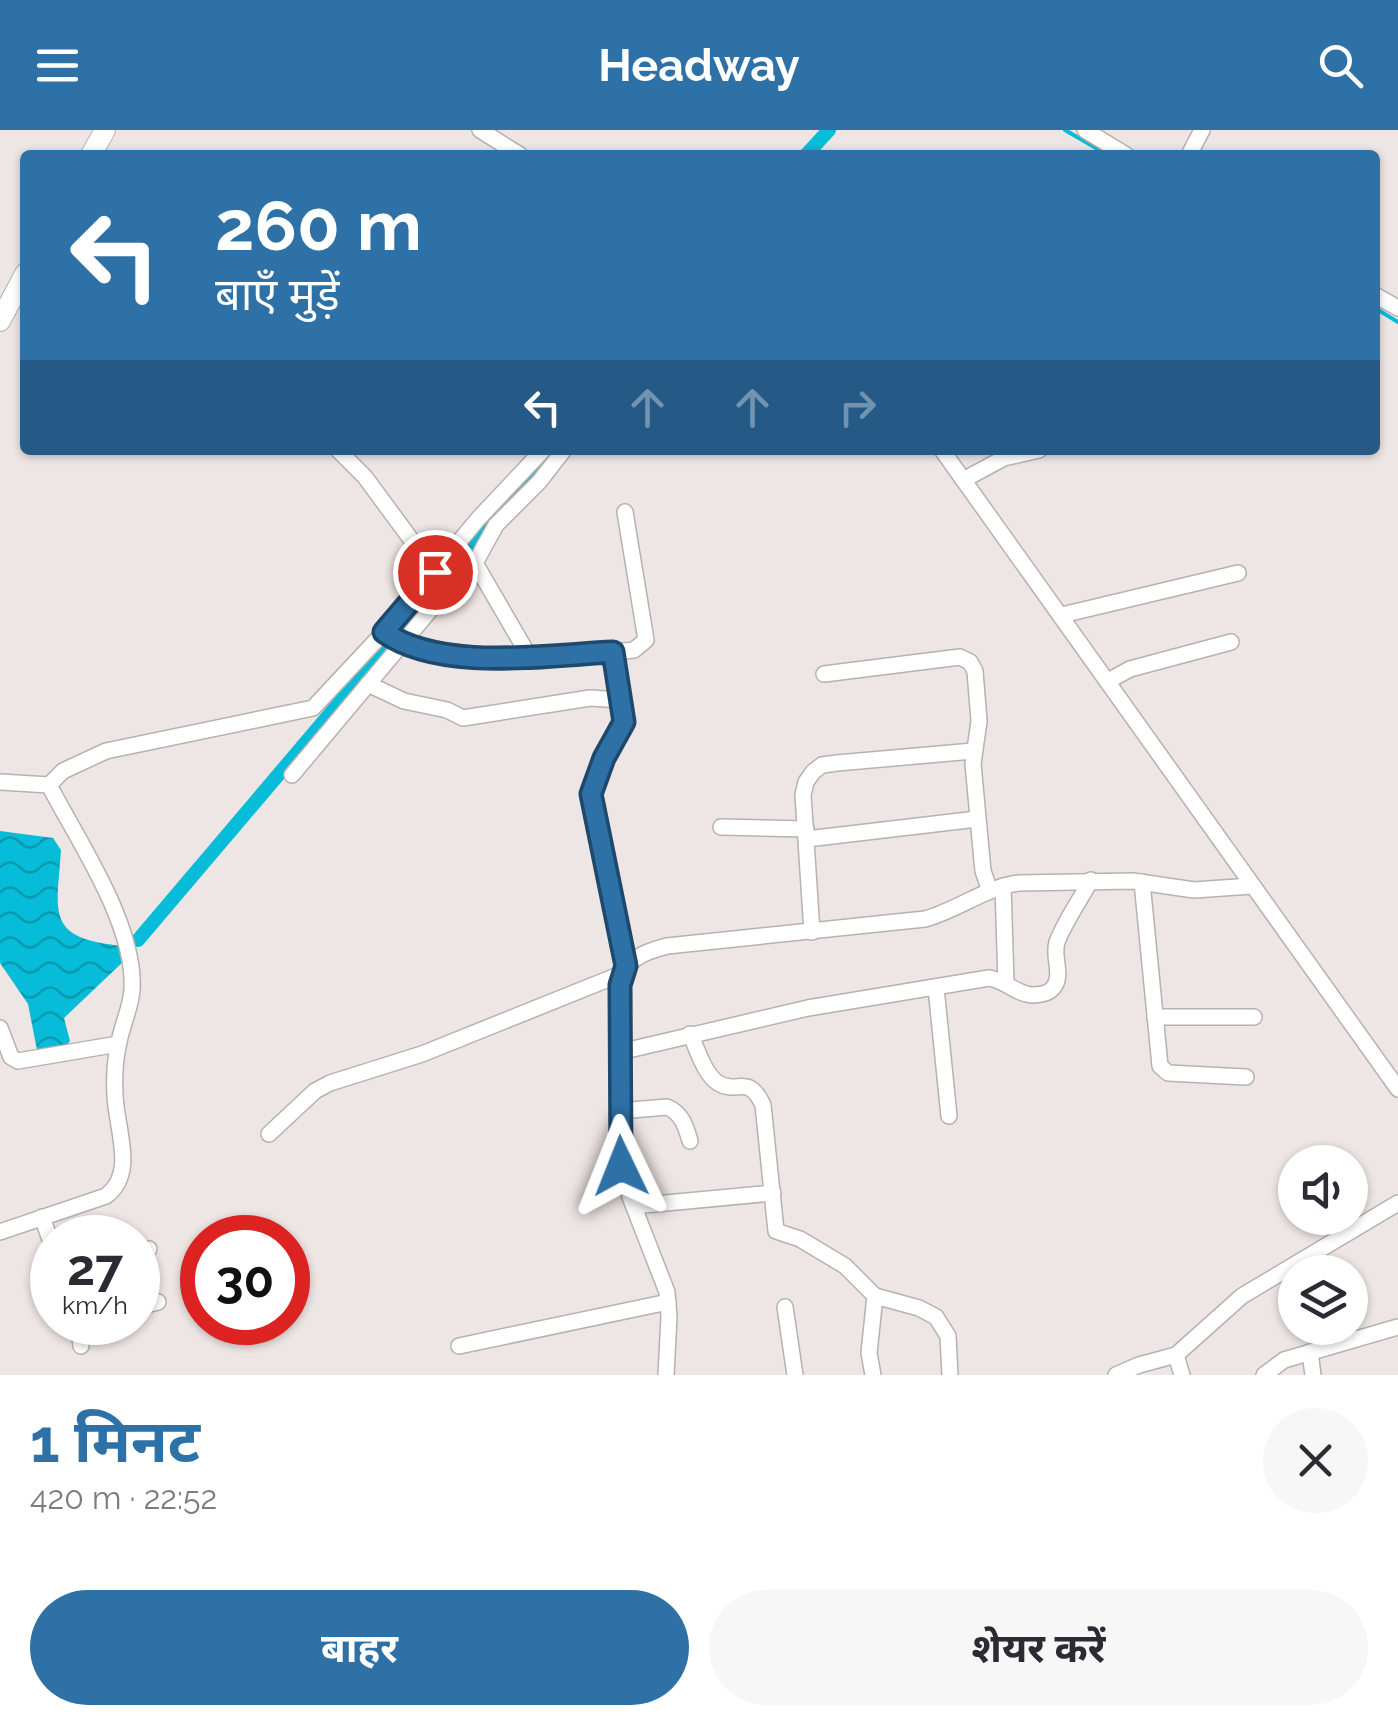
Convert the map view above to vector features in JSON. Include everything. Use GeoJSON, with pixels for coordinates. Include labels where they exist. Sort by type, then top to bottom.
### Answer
{"type":"FeatureCollection","features":[{"type":"Feature","properties":{"kind":"main road"},"geometry":{"type":"LineString","coordinates":[[1,319],[20,287]]}},
{"type":"Feature","properties":{"kind":"street"},"geometry":{"type":"LineString","coordinates":[[480,130],[512,150]]}},
{"type":"Feature","properties":{"kind":"street"},"geometry":{"type":"LineString","coordinates":[[1085,130],[1106,144]]}},
{"type":"Feature","properties":{"kind":"street"},"geometry":{"type":"LineString","coordinates":[[343,455],[364,477],[435,572]]}},
{"type":"Feature","properties":{"kind":"street"},"geometry":{"type":"LineString","coordinates":[[292,776],[368,684],[435,572],[478,518],[537,455]]}},
{"type":"Feature","properties":{"kind":"street"},"geometry":{"type":"LineString","coordinates":[[0,782],[49,784],[63,771],[106,750],[312,708],[475,562],[496,525],[540,482],[560,455]]}},
{"type":"Feature","properties":{"kind":"street"},"geometry":{"type":"LineString","coordinates":[[946,455],[1398,1089]]}},
{"type":"Feature","properties":{"kind":"street"},"geometry":{"type":"LineString","coordinates":[[963,480],[1018,455]]}},
{"type":"Feature","properties":{"kind":"street"},"geometry":{"type":"LineString","coordinates":[[394,638],[447,654],[528,656],[640,648],[646,640],[625,512]]}},
{"type":"Feature","properties":{"kind":"street"},"geometry":{"type":"LineString","coordinates":[[475,562],[528,656]]}},
{"type":"Feature","properties":{"kind":"street"},"geometry":{"type":"LineString","coordinates":[[1062,615],[1238,572]]}},
{"type":"Feature","properties":{"kind":"street"},"geometry":{"type":"LineString","coordinates":[[1108,681],[1130,668],[1231,642]]}},
{"type":"Feature","properties":{"kind":"street"},"geometry":{"type":"LineString","coordinates":[[613,652],[625,714],[621,733],[604,758],[591,794],[624,970],[619,1155],[634,1206],[661,1271],[668,1302],[666,1375]]}},
{"type":"Feature","properties":{"kind":"street"},"geometry":{"type":"LineString","coordinates":[[824,674],[960,657],[970,662],[979,721],[973,750],[983,871],[996,888],[1006,983]]}},
{"type":"Feature","properties":{"kind":"street"},"geometry":{"type":"LineString","coordinates":[[368,684],[404,701],[448,710],[464,718],[590,698],[622,700]]}},
{"type":"Feature","properties":{"kind":"street"},"geometry":{"type":"LineString","coordinates":[[812,932],[803,806],[806,782],[822,765],[973,750]]}},
{"type":"Feature","properties":{"kind":"street"},"geometry":{"type":"LineString","coordinates":[[48,1215],[106,1196],[124,1175],[115,1098],[118,1044],[132,994],[125,942],[106,895],[49,784]]}},
{"type":"Feature","properties":{"kind":"street"},"geometry":{"type":"LineString","coordinates":[[721,828],[806,834],[978,819]]}},
{"type":"Feature","properties":{"kind":"street"},"geometry":{"type":"LineString","coordinates":[[269,1134],[330,1083],[467,1036],[624,970],[642,954],[668,946],[925,918],[951,911],[996,888],[1091,880],[1194,890],[1252,886]]}},
{"type":"Feature","properties":{"kind":"street"},"geometry":{"type":"LineString","coordinates":[[620,1052],[808,1008],[989,978],[1023,994],[1045,994],[1054,988],[1058,976],[1057,942],[1091,880]]}},
{"type":"Feature","properties":{"kind":"street"},"geometry":{"type":"LineString","coordinates":[[1142,882],[1163,1070],[1246,1076]]}},
{"type":"Feature","properties":{"kind":"street"},"geometry":{"type":"LineString","coordinates":[[936,988],[950,1116]]}},
{"type":"Feature","properties":{"kind":"street"},"geometry":{"type":"LineString","coordinates":[[1155,1018],[1254,1017]]}},
{"type":"Feature","properties":{"kind":"street"},"geometry":{"type":"LineString","coordinates":[[0,1028],[5,1063],[118,1044]]}},
{"type":"Feature","properties":{"kind":"street"},"geometry":{"type":"LineString","coordinates":[[690,1034],[718,1084],[749,1086],[763,1105],[776,1230],[846,1266],[875,1296],[936,1317],[948,1336],[950,1375]]}},
{"type":"Feature","properties":{"kind":"street"},"geometry":{"type":"LineString","coordinates":[[620,1111],[667,1107],[674,1110],[685,1124],[690,1142]]}},
{"type":"Feature","properties":{"kind":"street"},"geometry":{"type":"LineString","coordinates":[[634,1206],[772,1193]]}},
{"type":"Feature","properties":{"kind":"street"},"geometry":{"type":"LineString","coordinates":[[1116,1375],[1176,1355],[1242,1296],[1398,1203]]}},
{"type":"Feature","properties":{"kind":"street"},"geometry":{"type":"LineString","coordinates":[[0,1232],[30,1221]]}},
{"type":"Feature","properties":{"kind":"street"},"geometry":{"type":"LineString","coordinates":[[874,1375],[869,1353],[875,1296]]}},
{"type":"Feature","properties":{"kind":"street"},"geometry":{"type":"LineString","coordinates":[[458,1346],[668,1302]]}},
{"type":"Feature","properties":{"kind":"street"},"geometry":{"type":"LineString","coordinates":[[785,1307],[795,1375]]}},
{"type":"Feature","properties":{"kind":"street"},"geometry":{"type":"LineString","coordinates":[[1264,1375],[1284,1360],[1398,1327]]}},
{"type":"Feature","properties":{"kind":"street"},"geometry":{"type":"LineString","coordinates":[[1310,1352],[1313,1375]]}},
{"type":"Feature","properties":{"kind":"street"},"geometry":{"type":"LineString","coordinates":[[1176,1355],[1182,1375]]}},
{"type":"Feature","properties":{"kind":"water"},"geometry":{"type":"Polygon","coordinates":[[[0,831],[53,838],[61,850],[61,919],[80,937],[124,946],[126,959],[64,1018],[70,1041],[67,1045],[37,1050],[28,1004],[0,963],[0,831]]]}},
{"type":"Feature","properties":{"kind":"waterway"},"geometry":{"type":"LineString","coordinates":[[811,150],[829,130]]}},
{"type":"Feature","properties":{"kind":"waterway"},"geometry":{"type":"LineString","coordinates":[[1065,130],[1099,150]]}},
{"type":"Feature","properties":{"kind":"waterway"},"geometry":{"type":"LineString","coordinates":[[1380,311],[1398,322]]}},
{"type":"Feature","properties":{"kind":"waterway"},"geometry":{"type":"LineString","coordinates":[[506,507],[550,455]]}},
{"type":"Feature","properties":{"kind":"waterway"},"geometry":{"type":"LineString","coordinates":[[138,940],[492,523]]}},
{"type":"Feature","properties":{"kind":"route"},"geometry":{"type":"LineString","coordinates":[[435,572],[384,632],[399,641],[447,654],[482,657],[613,652],[624,722],[604,758],[591,794],[626,966],[620,985],[621,1166]]}}]}
